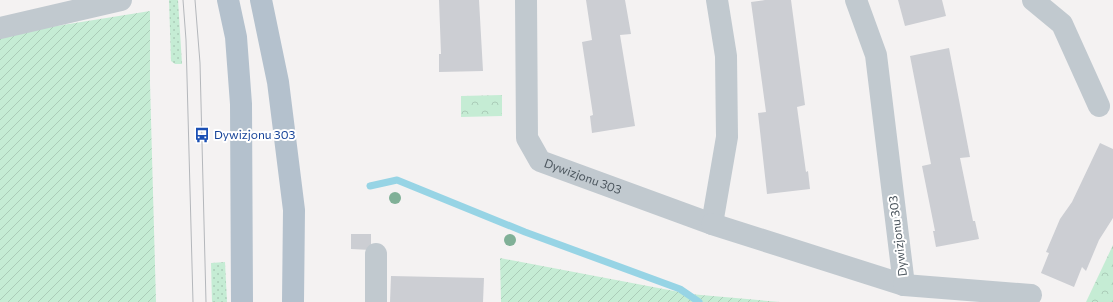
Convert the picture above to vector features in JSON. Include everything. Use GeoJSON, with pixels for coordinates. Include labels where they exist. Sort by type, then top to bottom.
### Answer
{"type":"FeatureCollection","features":[{"type":"Feature","properties":{"kind":"main road"},"geometry":{"type":"LineString","coordinates":[[228,0],[236,38],[241,104],[242,302]]}},
{"type":"Feature","properties":{"kind":"main road"},"geometry":{"type":"LineString","coordinates":[[261,0],[278,82],[294,210],[293,302]]}},
{"type":"Feature","properties":{"kind":"street"},"geometry":{"type":"LineString","coordinates":[[0,28],[121,0]]}},
{"type":"Feature","properties":{"kind":"street","name":"Dywizjonu 303"},"geometry":{"type":"LineString","coordinates":[[526,0],[527,138],[540,161],[712,224],[904,285],[1031,295]]}},
{"type":"Feature","properties":{"kind":"street"},"geometry":{"type":"LineString","coordinates":[[712,224],[727,137],[726,56],[717,0]]}},
{"type":"Feature","properties":{"kind":"street","name":"Dywizjonu 303"},"geometry":{"type":"LineString","coordinates":[[856,0],[876,55],[904,285]]}},
{"type":"Feature","properties":{"kind":"street"},"geometry":{"type":"LineString","coordinates":[[1033,0],[1062,24],[1099,106]]}},
{"type":"Feature","properties":{"kind":"street"},"geometry":{"type":"LineString","coordinates":[[376,254],[376,302]]}},
{"type":"Feature","properties":{"kind":"green space"},"geometry":{"type":"Polygon","coordinates":[[[169,0],[178,0],[182,64],[175,64],[171,61],[169,0]]]}},
{"type":"Feature","properties":{"kind":"green space"},"geometry":{"type":"Polygon","coordinates":[[[150,11],[150,83],[156,302],[0,302],[0,35],[150,11]]]}},
{"type":"Feature","properties":{"kind":"green space"},"geometry":{"type":"Polygon","coordinates":[[[502,95],[502,116],[461,117],[461,96],[502,95]]]}},
{"type":"Feature","properties":{"kind":"green space"},"geometry":{"type":"Polygon","coordinates":[[[1113,245],[1113,302],[1086,302],[1113,245]]]}},
{"type":"Feature","properties":{"kind":"green space"},"geometry":{"type":"Polygon","coordinates":[[[500,258],[690,294],[780,302],[501,302],[500,258]]]}},
{"type":"Feature","properties":{"kind":"green space"},"geometry":{"type":"Polygon","coordinates":[[[225,262],[227,302],[212,302],[211,263],[225,262]]]}},
{"type":"Feature","properties":{"kind":"building"},"geometry":{"type":"Polygon","coordinates":[[[439,0],[479,0],[483,71],[439,72],[439,54],[441,54],[439,0]]]}},
{"type":"Feature","properties":{"kind":"building"},"geometry":{"type":"Polygon","coordinates":[[[586,0],[625,0],[631,34],[620,35],[635,126],[592,133],[590,116],[593,115],[582,42],[592,40],[586,0]]]}},
{"type":"Feature","properties":{"kind":"building"},"geometry":{"type":"Polygon","coordinates":[[[765,0],[791,0],[805,105],[797,107],[806,172],[808,171],[810,189],[767,194],[758,113],[766,112],[751,2],[765,0]]]}},
{"type":"Feature","properties":{"kind":"building"},"geometry":{"type":"Polygon","coordinates":[[[898,0],[942,0],[946,16],[905,26],[898,0]]]}},
{"type":"Feature","properties":{"kind":"building"},"geometry":{"type":"Polygon","coordinates":[[[949,48],[970,157],[960,158],[973,221],[975,221],[979,239],[936,247],[933,231],[935,231],[922,166],[931,164],[910,56],[949,48]]]}},
{"type":"Feature","properties":{"kind":"building"},"geometry":{"type":"Polygon","coordinates":[[[1100,143],[1113,149],[1113,218],[1099,240],[1086,271],[1082,267],[1074,287],[1041,273],[1049,253],[1046,252],[1060,219],[1072,202],[1100,143]]]}},
{"type":"Feature","properties":{"kind":"building"},"geometry":{"type":"Polygon","coordinates":[[[351,234],[371,234],[371,250],[351,249],[351,234]]]}},
{"type":"Feature","properties":{"kind":"building"},"geometry":{"type":"Polygon","coordinates":[[[391,276],[484,278],[483,302],[390,302],[391,276]]]}},
{"type":"Feature","properties":{"kind":"waterway"},"geometry":{"type":"LineString","coordinates":[[370,186],[397,180],[525,232],[680,289],[699,302]]}},
{"type":"Feature","properties":{"kind":"tram line"},"geometry":{"type":"LineString","coordinates":[[183,0],[186,40],[193,302]]}},
{"type":"Feature","properties":{"kind":"tram line"},"geometry":{"type":"LineString","coordinates":[[195,0],[200,63],[206,302]]}},
{"type":"Feature","properties":{"kind":"place","name":"Dywizjonu 303"},"geometry":{"type":"Point","coordinates":[202,135]}}]}
